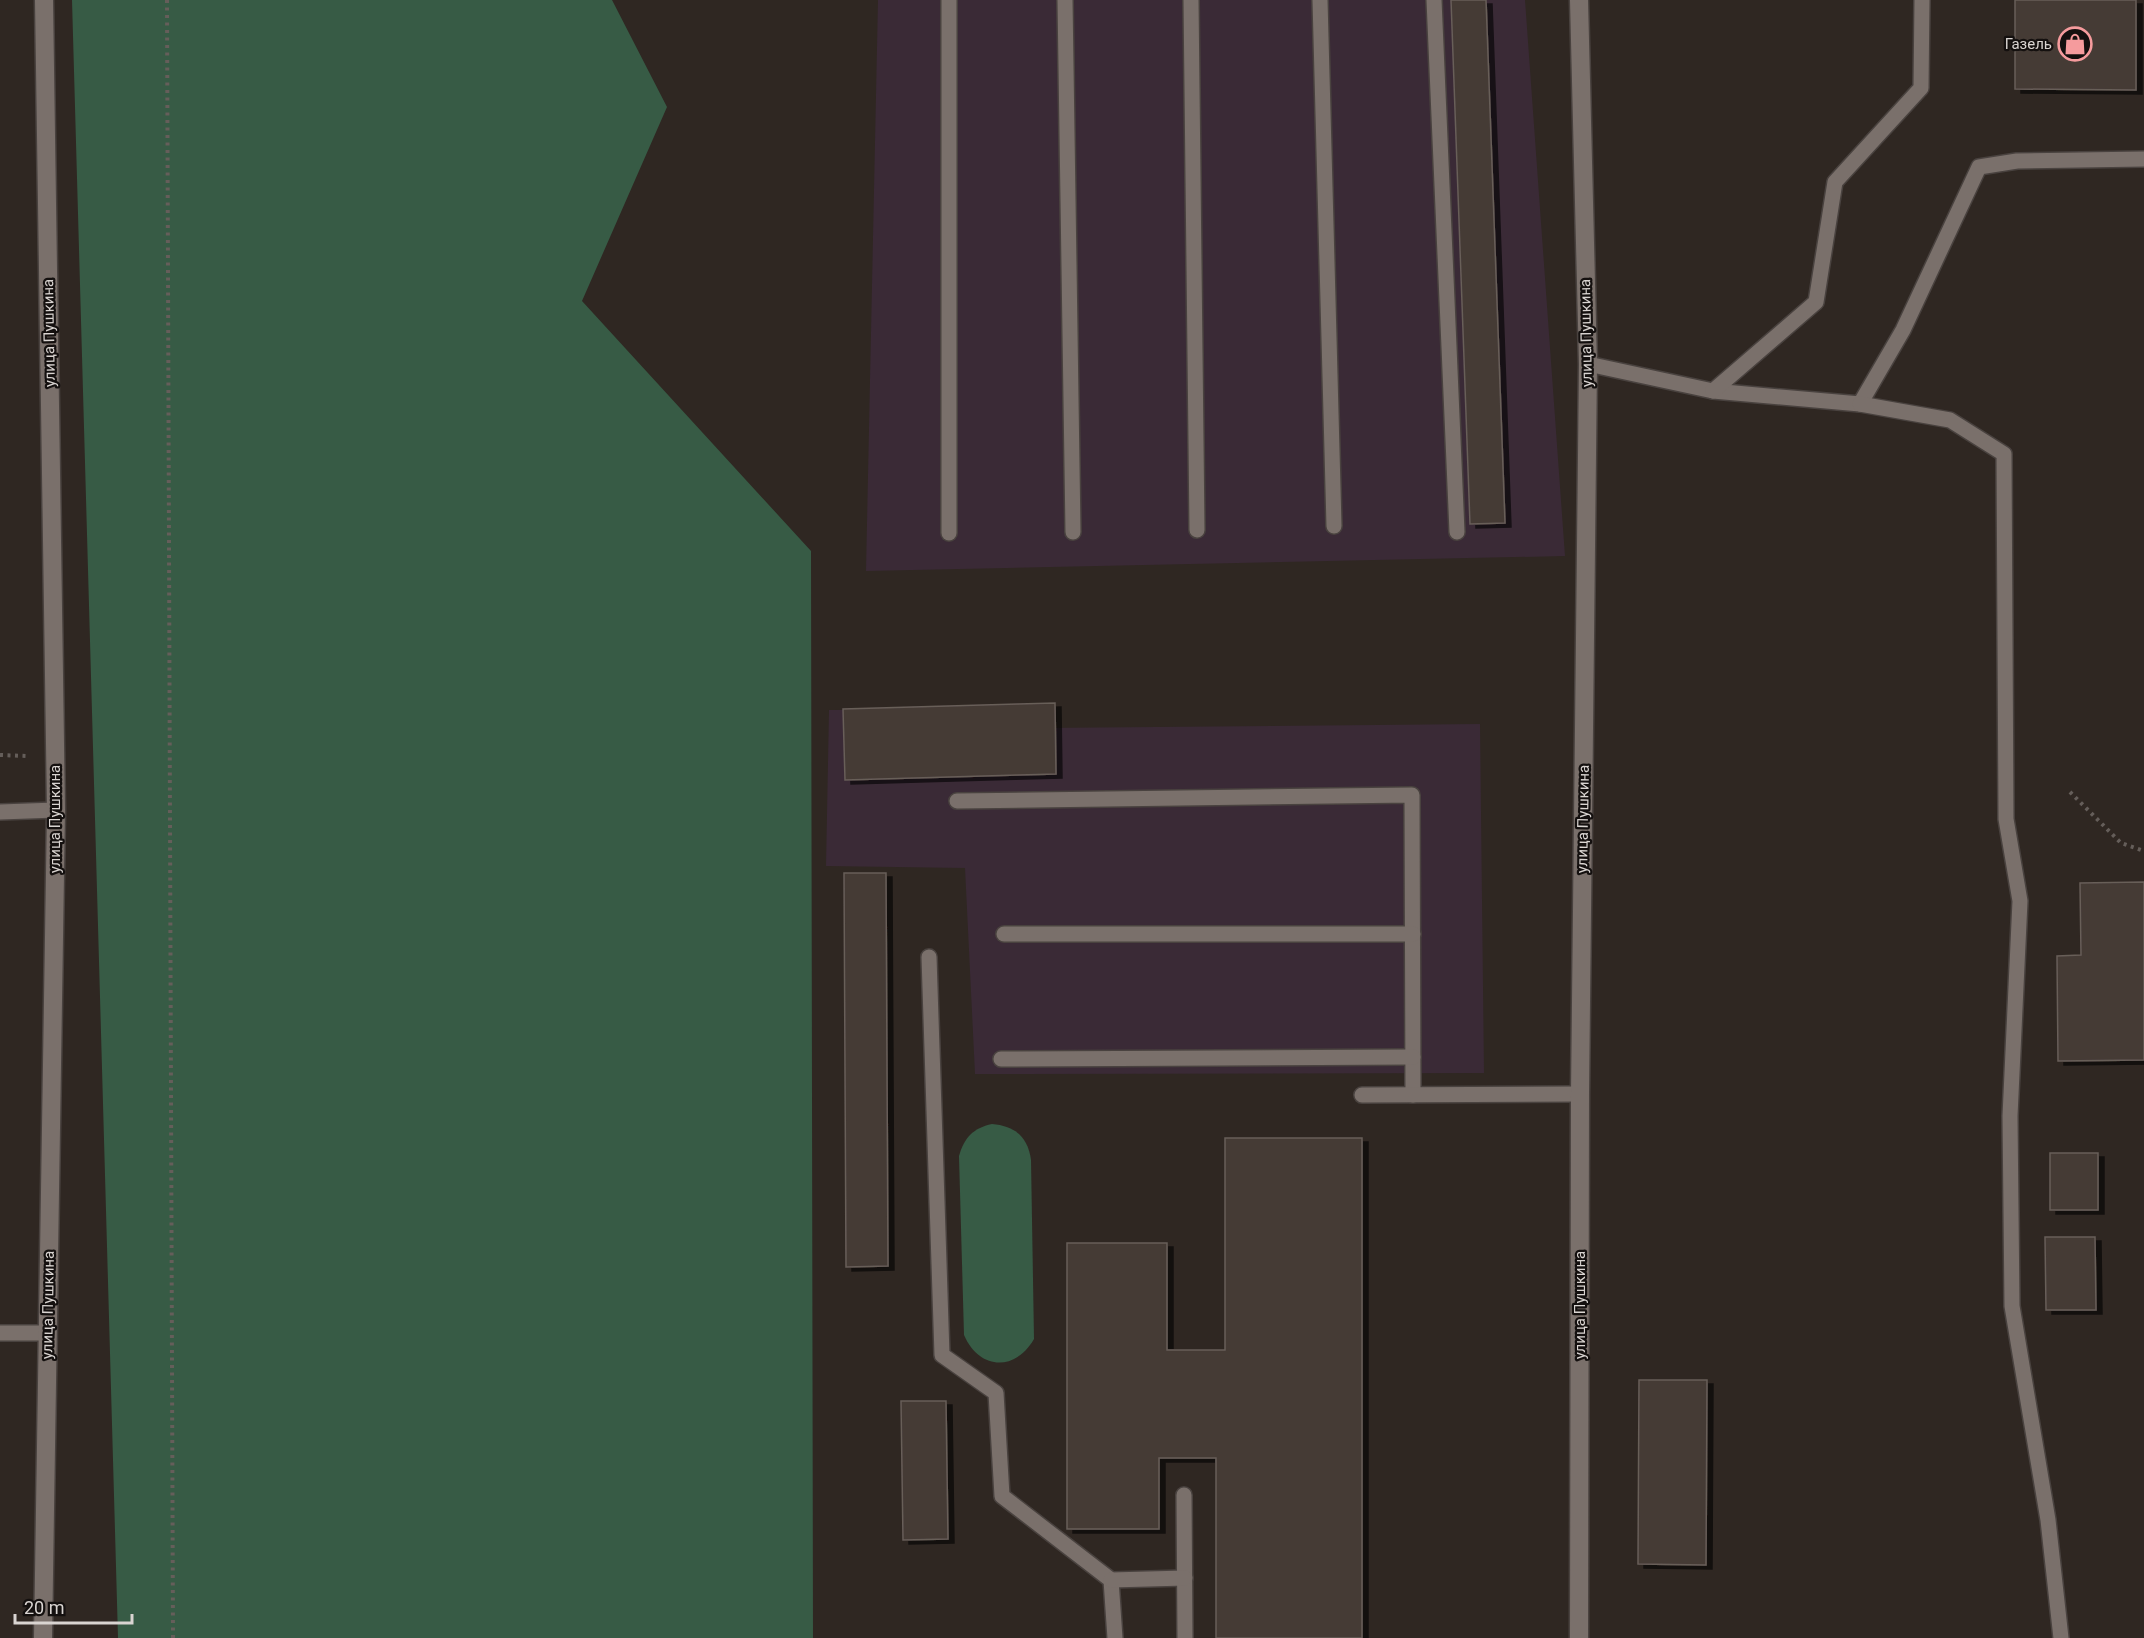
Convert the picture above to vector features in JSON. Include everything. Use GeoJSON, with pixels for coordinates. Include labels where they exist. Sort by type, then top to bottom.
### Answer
{"type":"FeatureCollection","features":[{"type":"Feature","properties":{"kind":"street","name":"улица Пушкина"},"geometry":{"type":"LineString","coordinates":[[43,1638],[56,810],[44,0]]}},
{"type":"Feature","properties":{"kind":"street","name":"улица Пушкина"},"geometry":{"type":"LineString","coordinates":[[1579,0],[1588,364],[1580,1094],[1579,1638]]}},
{"type":"Feature","properties":{"kind":"lane"},"geometry":{"type":"LineString","coordinates":[[949,0],[949,533]]}},
{"type":"Feature","properties":{"kind":"lane"},"geometry":{"type":"LineString","coordinates":[[1065,0],[1073,532]]}},
{"type":"Feature","properties":{"kind":"lane"},"geometry":{"type":"LineString","coordinates":[[1191,0],[1197,530]]}},
{"type":"Feature","properties":{"kind":"lane"},"geometry":{"type":"LineString","coordinates":[[1320,0],[1334,526]]}},
{"type":"Feature","properties":{"kind":"lane"},"geometry":{"type":"LineString","coordinates":[[1434,0],[1457,532]]}},
{"type":"Feature","properties":{"kind":"lane"},"geometry":{"type":"LineString","coordinates":[[1713,391],[1816,302],[1835,182],[1921,88],[1922,0]]}},
{"type":"Feature","properties":{"kind":"lane"},"geometry":{"type":"LineString","coordinates":[[1860,404],[1903,330],[1979,167],[2017,161],[2144,159]]}},
{"type":"Feature","properties":{"kind":"lane"},"geometry":{"type":"LineString","coordinates":[[1588,364],[1713,391],[1860,404],[1950,420],[2004,454],[2006,819],[2020,901],[2010,1116],[2012,1306],[2048,1520],[2061,1638]]}},
{"type":"Feature","properties":{"kind":"lane"},"geometry":{"type":"LineString","coordinates":[[957,801],[1412,795],[1413,1095]]}},
{"type":"Feature","properties":{"kind":"lane"},"geometry":{"type":"LineString","coordinates":[[0,812],[56,810]]}},
{"type":"Feature","properties":{"kind":"lane"},"geometry":{"type":"LineString","coordinates":[[1004,933],[1413,934]]}},
{"type":"Feature","properties":{"kind":"lane"},"geometry":{"type":"LineString","coordinates":[[929,957],[942,1355],[996,1394],[1002,1496],[1111,1580],[1185,1578]]}},
{"type":"Feature","properties":{"kind":"lane"},"geometry":{"type":"LineString","coordinates":[[1001,1059],[1413,1058]]}},
{"type":"Feature","properties":{"kind":"lane"},"geometry":{"type":"LineString","coordinates":[[1362,1095],[1580,1094]]}},
{"type":"Feature","properties":{"kind":"lane"},"geometry":{"type":"LineString","coordinates":[[0,1333],[48,1333]]}},
{"type":"Feature","properties":{"kind":"lane"},"geometry":{"type":"LineString","coordinates":[[1184,1496],[1185,1638]]}},
{"type":"Feature","properties":{"kind":"lane"},"geometry":{"type":"LineString","coordinates":[[1111,1580],[1114,1638]]}},
{"type":"Feature","properties":{"kind":"path"},"geometry":{"type":"LineString","coordinates":[[167,0],[173,1638]]}},
{"type":"Feature","properties":{"kind":"path"},"geometry":{"type":"LineString","coordinates":[[2070,792],[2121,843],[2144,851]]}},
{"type":"Feature","properties":{"kind":"shaded area"},"geometry":{"type":"Polygon","coordinates":[[[878,0],[1525,0],[1565,556],[866,571],[878,0]]]}},
{"type":"Feature","properties":{"kind":"shaded area"},"geometry":{"type":"Polygon","coordinates":[[[1041,709],[1042,728],[1480,724],[1484,1073],[975,1074],[965,868],[826,866],[829,710],[1041,709]]]}},
{"type":"Feature","properties":{"kind":"green space"},"geometry":{"type":"Polygon","coordinates":[[[72,0],[612,0],[667,107],[582,301],[811,551],[813,1638],[118,1638],[72,0]]]}},
{"type":"Feature","properties":{"kind":"green space"},"geometry":{"type":"Polygon","coordinates":[[[992,1124],[1007,1127],[1019,1134],[1027,1145],[1031,1160],[1034,1339],[1017,1357],[998,1362],[979,1355],[964,1335],[959,1156],[970,1135],[992,1124]]]}},
{"type":"Feature","properties":{"kind":"building"},"geometry":{"type":"Polygon","coordinates":[[[1451,0],[1486,0],[1505,523],[1470,524],[1451,0]]]}},
{"type":"Feature","properties":{"kind":"building","name":"Газель"},"geometry":{"type":"Polygon","coordinates":[[[2015,0],[2136,0],[2136,90],[2015,89],[2015,0]]]}},
{"type":"Feature","properties":{"kind":"building"},"geometry":{"type":"Polygon","coordinates":[[[1055,703],[1056,774],[845,780],[843,709],[1055,703]]]}},
{"type":"Feature","properties":{"kind":"building"},"geometry":{"type":"Polygon","coordinates":[[[844,873],[886,873],[888,1266],[846,1267],[844,873]]]}},
{"type":"Feature","properties":{"kind":"building"},"geometry":{"type":"Polygon","coordinates":[[[2144,882],[2144,1060],[2058,1061],[2057,956],[2081,955],[2080,883],[2144,882]]]}},
{"type":"Feature","properties":{"kind":"building"},"geometry":{"type":"Polygon","coordinates":[[[1225,1138],[1362,1138],[1362,1638],[1216,1638],[1216,1458],[1159,1458],[1159,1529],[1067,1529],[1067,1243],[1167,1243],[1167,1350],[1225,1350],[1225,1138]]]}},
{"type":"Feature","properties":{"kind":"building"},"geometry":{"type":"Polygon","coordinates":[[[2050,1153],[2098,1153],[2098,1210],[2050,1210],[2050,1153]]]}},
{"type":"Feature","properties":{"kind":"building"},"geometry":{"type":"Polygon","coordinates":[[[2045,1237],[2095,1237],[2096,1310],[2046,1310],[2045,1237]]]}},
{"type":"Feature","properties":{"kind":"building"},"geometry":{"type":"Polygon","coordinates":[[[1639,1380],[1707,1380],[1706,1565],[1638,1564],[1639,1380]]]}},
{"type":"Feature","properties":{"kind":"building"},"geometry":{"type":"Polygon","coordinates":[[[901,1401],[946,1401],[948,1539],[903,1540],[901,1401]]]}},
{"type":"Feature","properties":{"kind":"place","name":"Газель"},"geometry":{"type":"Point","coordinates":[2075,44]}}]}
